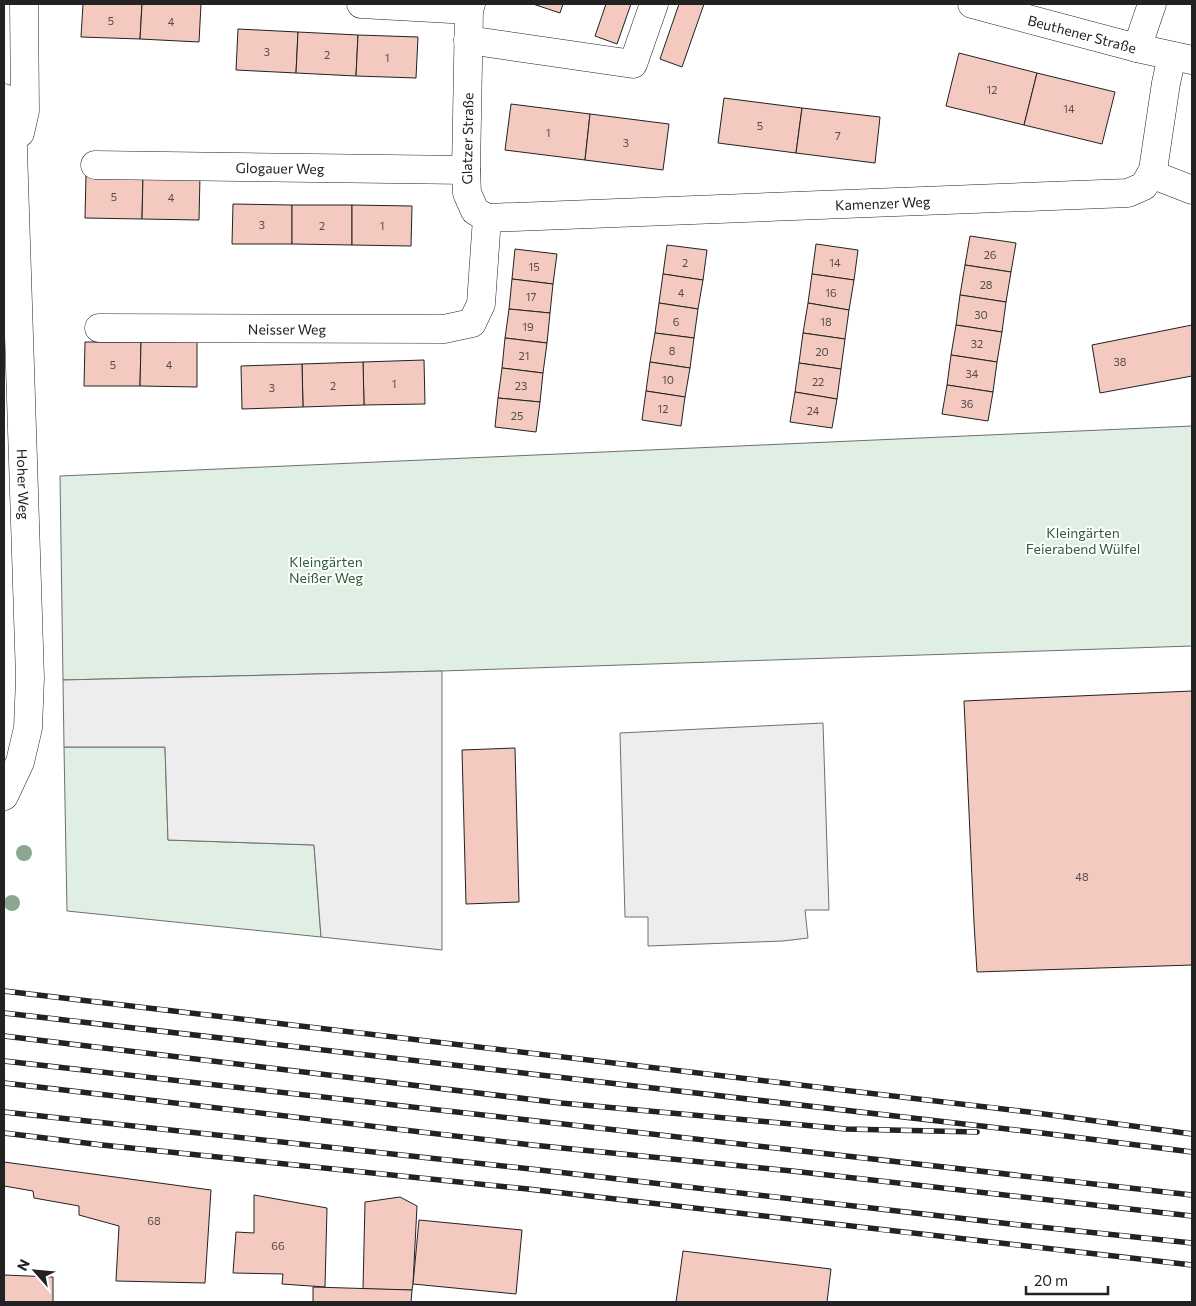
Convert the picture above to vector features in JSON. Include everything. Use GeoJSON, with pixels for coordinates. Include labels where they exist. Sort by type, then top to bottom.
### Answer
{"type":"FeatureCollection","features":[{"type":"Feature","properties":{"kind":"street"},"geometry":{"type":"LineString","coordinates":[[9,159],[25,111],[24,4]]}},
{"type":"Feature","properties":{"kind":"street"},"geometry":{"type":"LineString","coordinates":[[361,4],[470,7]]}},
{"type":"Feature","properties":{"kind":"street"},"geometry":{"type":"LineString","coordinates":[[468,40],[633,64],[654,4]]}},
{"type":"Feature","properties":{"kind":"street","name":"Beuthener Straße"},"geometry":{"type":"LineString","coordinates":[[972,4],[1137,48],[1182,58]]}},
{"type":"Feature","properties":{"kind":"street"},"geometry":{"type":"LineString","coordinates":[[1137,48],[1152,4]]}},
{"type":"Feature","properties":{"kind":"street","name":"Glatzer Straße"},"geometry":{"type":"LineString","coordinates":[[470,7],[467,193],[474,211],[488,218]]}},
{"type":"Feature","properties":{"kind":"street"},"geometry":{"type":"LineString","coordinates":[[1182,58],[1166,82],[1151,174],[1192,190]]}},
{"type":"Feature","properties":{"kind":"street","name":"Hoher Weg"},"geometry":{"type":"LineString","coordinates":[[4,98],[12,118],[9,159],[30,678],[28,728],[20,762],[4,796]]}},
{"type":"Feature","properties":{"kind":"street","name":"Glogauer Weg"},"geometry":{"type":"LineString","coordinates":[[94,165],[466,170]]}},
{"type":"Feature","properties":{"kind":"street","name":"Kamenzer Weg"},"geometry":{"type":"LineString","coordinates":[[488,218],[1128,194],[1144,186],[1151,174]]}},
{"type":"Feature","properties":{"kind":"street","name":"Neisser Weg"},"geometry":{"type":"LineString","coordinates":[[99,328],[444,329],[472,323],[481,304],[488,218]]}},
{"type":"Feature","properties":{"kind":"green space","name":"Kleingärten Feierabend Wülfel"},"geometry":{"type":"Polygon","coordinates":[[[1192,426],[1192,646],[442,671],[63,680],[60,476],[1192,426]]]}},
{"type":"Feature","properties":{"kind":"green space"},"geometry":{"type":"Polygon","coordinates":[[[64,747],[165,747],[168,840],[314,845],[321,937],[67,911],[64,747]]]}},
{"type":"Feature","properties":{"kind":"shaded area"},"geometry":{"type":"Polygon","coordinates":[[[442,671],[442,950],[321,937],[314,845],[168,840],[165,747],[64,747],[63,680],[442,671]]]}},
{"type":"Feature","properties":{"kind":"shaded area"},"geometry":{"type":"Polygon","coordinates":[[[823,723],[829,910],[805,910],[808,938],[783,941],[648,946],[648,917],[625,917],[620,733],[823,723]]]}},
{"type":"Feature","properties":{"kind":"building"},"geometry":{"type":"Polygon","coordinates":[[[83,4],[142,4],[140,39],[81,37],[83,4]]]}},
{"type":"Feature","properties":{"kind":"building"},"geometry":{"type":"Polygon","coordinates":[[[142,4],[201,4],[199,42],[140,39],[142,4]]]}},
{"type":"Feature","properties":{"kind":"building"},"geometry":{"type":"Polygon","coordinates":[[[533,4],[563,4],[560,13],[533,4]]]}},
{"type":"Feature","properties":{"kind":"building"},"geometry":{"type":"Polygon","coordinates":[[[606,4],[631,4],[617,44],[595,36],[606,4]]]}},
{"type":"Feature","properties":{"kind":"building"},"geometry":{"type":"Polygon","coordinates":[[[679,4],[704,4],[682,67],[660,59],[679,4]]]}},
{"type":"Feature","properties":{"kind":"building"},"geometry":{"type":"Polygon","coordinates":[[[238,29],[298,32],[296,73],[236,70],[238,29]]]}},
{"type":"Feature","properties":{"kind":"building"},"geometry":{"type":"Polygon","coordinates":[[[298,32],[358,35],[356,76],[296,73],[298,32]]]}},
{"type":"Feature","properties":{"kind":"building"},"geometry":{"type":"Polygon","coordinates":[[[358,35],[418,37],[416,78],[356,76],[358,35]]]}},
{"type":"Feature","properties":{"kind":"building"},"geometry":{"type":"Polygon","coordinates":[[[959,53],[1037,73],[1024,125],[946,106],[959,53]]]}},
{"type":"Feature","properties":{"kind":"building"},"geometry":{"type":"Polygon","coordinates":[[[1037,73],[1115,92],[1102,144],[1024,125],[1037,73]]]}},
{"type":"Feature","properties":{"kind":"building"},"geometry":{"type":"Polygon","coordinates":[[[724,98],[802,108],[796,153],[718,143],[724,98]]]}},
{"type":"Feature","properties":{"kind":"building"},"geometry":{"type":"Polygon","coordinates":[[[511,104],[590,114],[585,160],[505,150],[511,104]]]}},
{"type":"Feature","properties":{"kind":"building"},"geometry":{"type":"Polygon","coordinates":[[[802,108],[880,117],[875,163],[796,153],[802,108]]]}},
{"type":"Feature","properties":{"kind":"building"},"geometry":{"type":"Polygon","coordinates":[[[590,114],[669,124],[663,170],[585,160],[590,114]]]}},
{"type":"Feature","properties":{"kind":"building"},"geometry":{"type":"Polygon","coordinates":[[[86,174],[143,175],[142,219],[85,218],[86,174]]]}},
{"type":"Feature","properties":{"kind":"building"},"geometry":{"type":"Polygon","coordinates":[[[143,175],[200,176],[199,220],[142,219],[143,175]]]}},
{"type":"Feature","properties":{"kind":"building"},"geometry":{"type":"Polygon","coordinates":[[[233,204],[292,205],[292,244],[232,244],[233,204]]]}},
{"type":"Feature","properties":{"kind":"building"},"geometry":{"type":"Polygon","coordinates":[[[292,205],[352,205],[352,245],[292,244],[292,205]]]}},
{"type":"Feature","properties":{"kind":"building"},"geometry":{"type":"Polygon","coordinates":[[[352,205],[412,206],[411,246],[352,245],[352,205]]]}},
{"type":"Feature","properties":{"kind":"building"},"geometry":{"type":"Polygon","coordinates":[[[970,236],[1016,243],[1011,272],[965,265],[970,236]]]}},
{"type":"Feature","properties":{"kind":"building"},"geometry":{"type":"Polygon","coordinates":[[[816,244],[858,250],[854,280],[812,274],[816,244]]]}},
{"type":"Feature","properties":{"kind":"building"},"geometry":{"type":"Polygon","coordinates":[[[667,245],[707,250],[703,280],[663,274],[667,245]]]}},
{"type":"Feature","properties":{"kind":"building"},"geometry":{"type":"Polygon","coordinates":[[[515,249],[557,254],[553,284],[512,279],[515,249]]]}},
{"type":"Feature","properties":{"kind":"building"},"geometry":{"type":"Polygon","coordinates":[[[965,265],[1011,272],[1006,302],[960,295],[965,265]]]}},
{"type":"Feature","properties":{"kind":"building"},"geometry":{"type":"Polygon","coordinates":[[[663,274],[703,280],[698,309],[659,303],[663,274]]]}},
{"type":"Feature","properties":{"kind":"building"},"geometry":{"type":"Polygon","coordinates":[[[812,274],[854,280],[849,310],[808,303],[812,274]]]}},
{"type":"Feature","properties":{"kind":"building"},"geometry":{"type":"Polygon","coordinates":[[[512,279],[553,284],[550,313],[509,309],[512,279]]]}},
{"type":"Feature","properties":{"kind":"building"},"geometry":{"type":"Polygon","coordinates":[[[960,295],[1006,302],[1002,332],[956,325],[960,295]]]}},
{"type":"Feature","properties":{"kind":"building"},"geometry":{"type":"Polygon","coordinates":[[[659,303],[698,309],[694,338],[655,333],[659,303]]]}},
{"type":"Feature","properties":{"kind":"building"},"geometry":{"type":"Polygon","coordinates":[[[808,303],[849,310],[845,339],[803,333],[808,303]]]}},
{"type":"Feature","properties":{"kind":"building"},"geometry":{"type":"Polygon","coordinates":[[[509,309],[550,313],[547,343],[505,338],[509,309]]]}},
{"type":"Feature","properties":{"kind":"building"},"geometry":{"type":"Polygon","coordinates":[[[956,325],[1002,332],[997,362],[951,355],[956,325]]]}},
{"type":"Feature","properties":{"kind":"building"},"geometry":{"type":"Polygon","coordinates":[[[1192,325],[1192,376],[1100,393],[1092,345],[1192,325]]]}},
{"type":"Feature","properties":{"kind":"building"},"geometry":{"type":"Polygon","coordinates":[[[655,333],[694,338],[690,368],[650,362],[655,333]]]}},
{"type":"Feature","properties":{"kind":"building"},"geometry":{"type":"Polygon","coordinates":[[[803,333],[845,339],[841,369],[799,363],[803,333]]]}},
{"type":"Feature","properties":{"kind":"building"},"geometry":{"type":"Polygon","coordinates":[[[505,338],[547,343],[543,373],[502,368],[505,338]]]}},
{"type":"Feature","properties":{"kind":"building"},"geometry":{"type":"Polygon","coordinates":[[[85,342],[141,342],[140,386],[84,386],[85,342]]]}},
{"type":"Feature","properties":{"kind":"building"},"geometry":{"type":"Polygon","coordinates":[[[141,342],[197,342],[197,387],[140,386],[141,342]]]}},
{"type":"Feature","properties":{"kind":"building"},"geometry":{"type":"Polygon","coordinates":[[[951,355],[997,362],[993,392],[947,385],[951,355]]]}},
{"type":"Feature","properties":{"kind":"building"},"geometry":{"type":"Polygon","coordinates":[[[424,360],[425,404],[364,405],[363,362],[424,360]]]}},
{"type":"Feature","properties":{"kind":"building"},"geometry":{"type":"Polygon","coordinates":[[[363,362],[364,405],[303,407],[302,364],[363,362]]]}},
{"type":"Feature","properties":{"kind":"building"},"geometry":{"type":"Polygon","coordinates":[[[650,362],[690,368],[685,397],[646,391],[650,362]]]}},
{"type":"Feature","properties":{"kind":"building"},"geometry":{"type":"Polygon","coordinates":[[[799,363],[841,369],[837,399],[795,392],[799,363]]]}},
{"type":"Feature","properties":{"kind":"building"},"geometry":{"type":"Polygon","coordinates":[[[302,364],[303,407],[242,409],[241,366],[302,364]]]}},
{"type":"Feature","properties":{"kind":"building"},"geometry":{"type":"Polygon","coordinates":[[[502,368],[543,373],[540,402],[498,398],[502,368]]]}},
{"type":"Feature","properties":{"kind":"building"},"geometry":{"type":"Polygon","coordinates":[[[947,385],[993,392],[988,421],[942,414],[947,385]]]}},
{"type":"Feature","properties":{"kind":"building"},"geometry":{"type":"Polygon","coordinates":[[[646,391],[685,397],[681,426],[642,420],[646,391]]]}},
{"type":"Feature","properties":{"kind":"building"},"geometry":{"type":"Polygon","coordinates":[[[795,392],[837,399],[832,428],[790,422],[795,392]]]}},
{"type":"Feature","properties":{"kind":"building"},"geometry":{"type":"Polygon","coordinates":[[[498,398],[540,402],[536,432],[495,427],[498,398]]]}},
{"type":"Feature","properties":{"kind":"building"},"geometry":{"type":"Polygon","coordinates":[[[1192,691],[1192,965],[977,972],[964,701],[1192,691]]]}},
{"type":"Feature","properties":{"kind":"building"},"geometry":{"type":"Polygon","coordinates":[[[515,748],[519,902],[466,904],[462,750],[515,748]]]}},
{"type":"Feature","properties":{"kind":"building"},"geometry":{"type":"Polygon","coordinates":[[[4,1162],[211,1190],[205,1283],[116,1281],[119,1226],[79,1215],[79,1206],[34,1198],[33,1191],[4,1186],[4,1162]]]}},
{"type":"Feature","properties":{"kind":"building"},"geometry":{"type":"Polygon","coordinates":[[[254,1195],[327,1208],[325,1287],[282,1284],[283,1274],[233,1273],[236,1232],[254,1233],[254,1195]]]}},
{"type":"Feature","properties":{"kind":"building"},"geometry":{"type":"Polygon","coordinates":[[[400,1197],[417,1206],[412,1290],[363,1289],[365,1202],[400,1197]]]}},
{"type":"Feature","properties":{"kind":"building"},"geometry":{"type":"Polygon","coordinates":[[[419,1220],[522,1230],[516,1294],[413,1284],[419,1220]]]}},
{"type":"Feature","properties":{"kind":"building"},"geometry":{"type":"Polygon","coordinates":[[[683,1251],[831,1269],[827,1302],[676,1302],[683,1251]]]}},
{"type":"Feature","properties":{"kind":"building"},"geometry":{"type":"Polygon","coordinates":[[[4,1275],[53,1277],[53,1302],[4,1302],[4,1275]]]}},
{"type":"Feature","properties":{"kind":"building"},"geometry":{"type":"Polygon","coordinates":[[[313,1287],[412,1290],[411,1302],[313,1302],[313,1287]]]}},
{"type":"Feature","properties":{"kind":"railway"},"geometry":{"type":"LineString","coordinates":[[4,991],[1029,1112],[1192,1134]]}},
{"type":"Feature","properties":{"kind":"railway"},"geometry":{"type":"LineString","coordinates":[[4,1013],[1192,1152]]}},
{"type":"Feature","properties":{"kind":"railway"},"geometry":{"type":"LineString","coordinates":[[4,1036],[561,1103],[846,1129],[977,1132]]}},
{"type":"Feature","properties":{"kind":"railway"},"geometry":{"type":"LineString","coordinates":[[4,1061],[1192,1195]]}},
{"type":"Feature","properties":{"kind":"railway"},"geometry":{"type":"LineString","coordinates":[[4,1083],[532,1145],[792,1171],[1192,1216]]}},
{"type":"Feature","properties":{"kind":"railway"},"geometry":{"type":"LineString","coordinates":[[4,1112],[1192,1243]]}},
{"type":"Feature","properties":{"kind":"railway"},"geometry":{"type":"LineString","coordinates":[[4,1133],[102,1145],[528,1189],[1192,1265]]}},
{"type":"Feature","properties":{"kind":"park label","name":"Kleingärten Neißer Weg"},"geometry":{"type":"Point","coordinates":[326,570]}}]}
